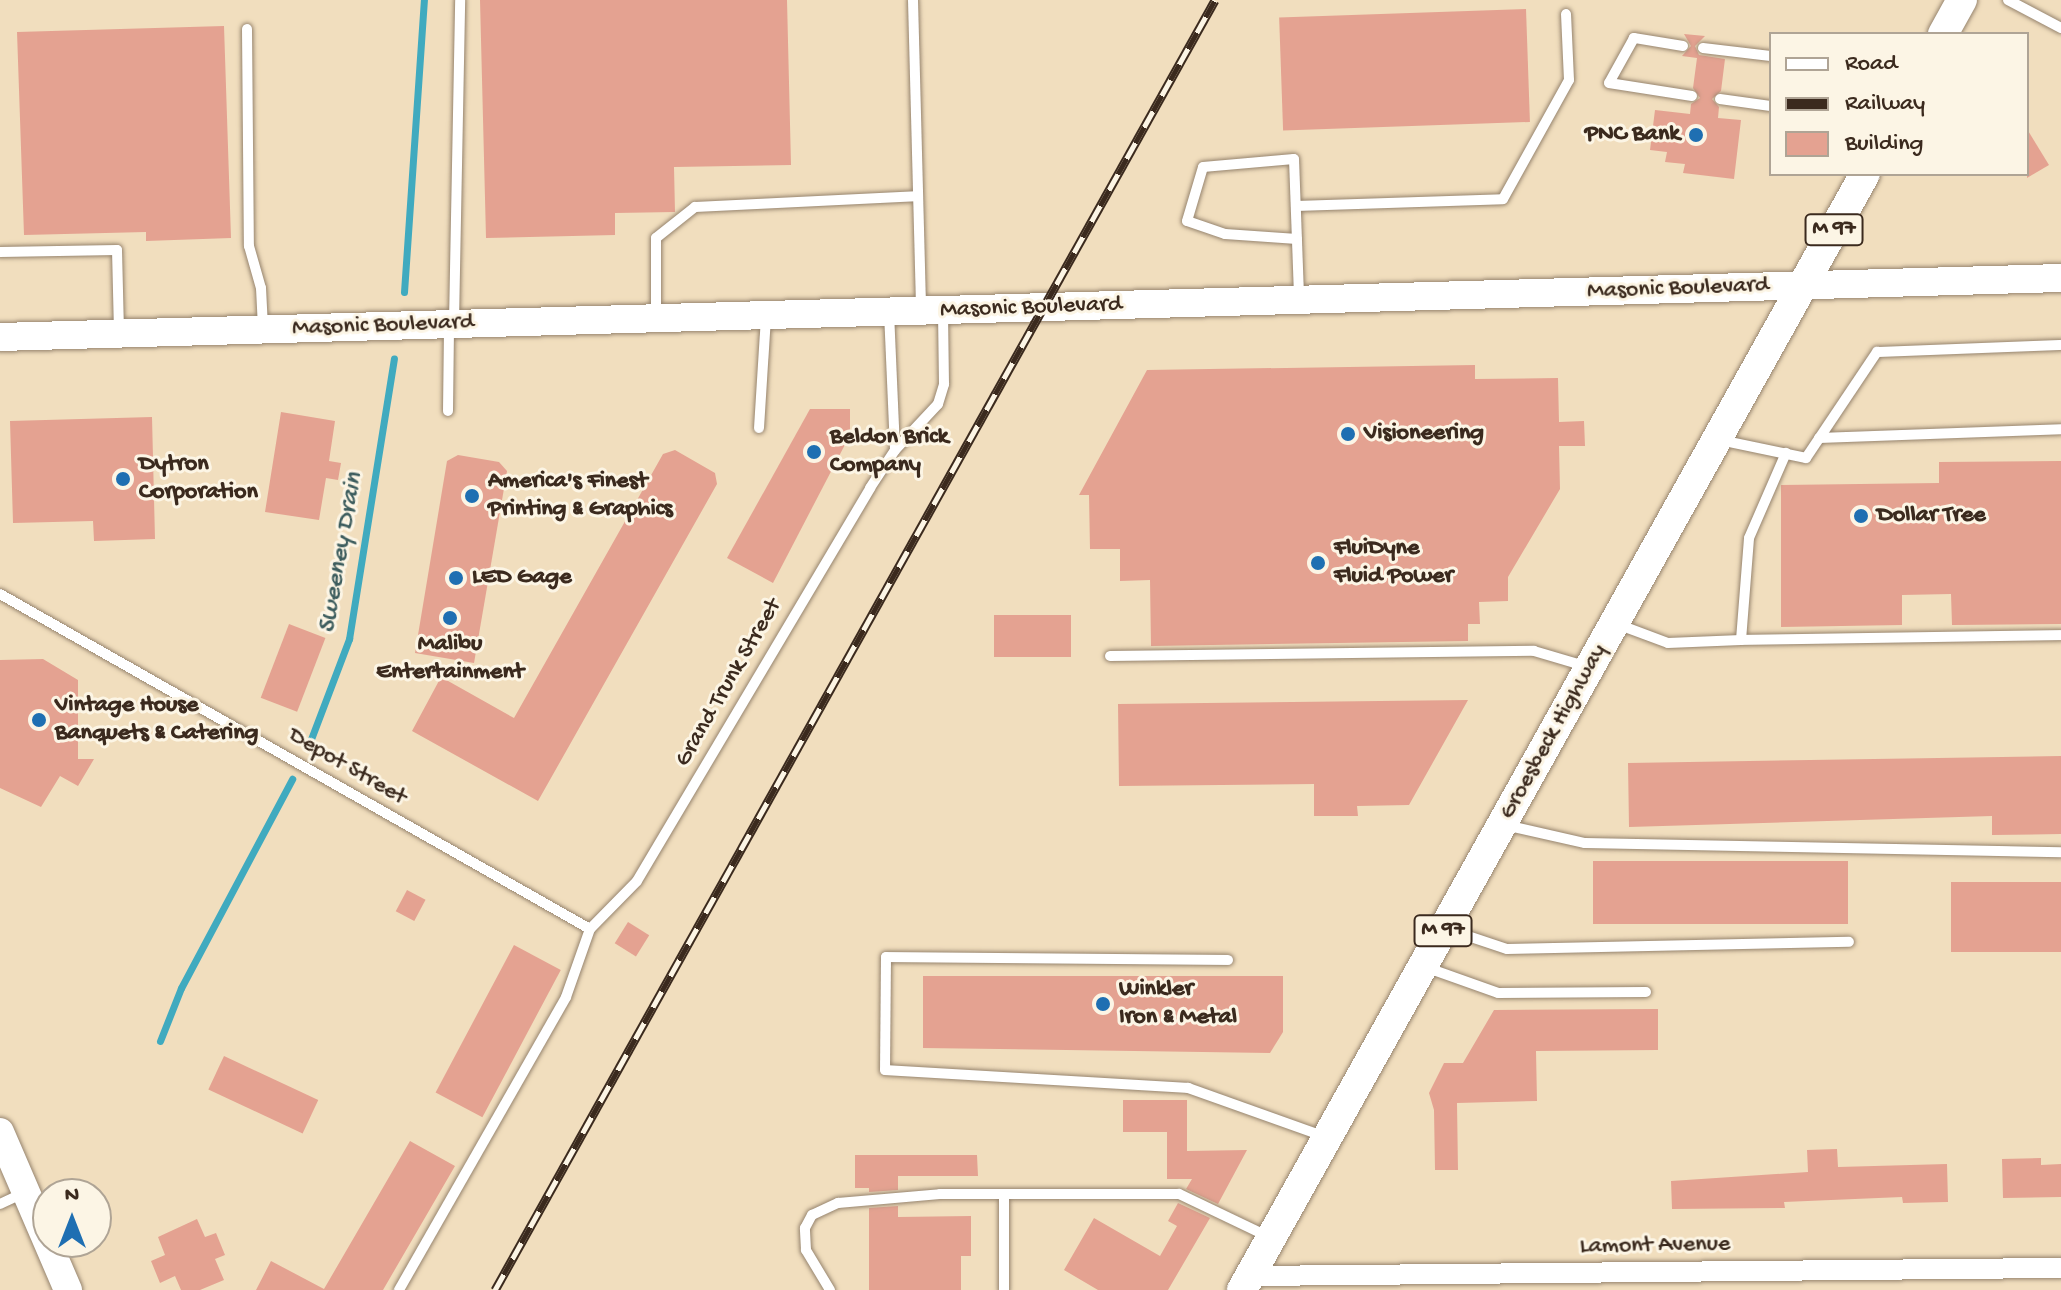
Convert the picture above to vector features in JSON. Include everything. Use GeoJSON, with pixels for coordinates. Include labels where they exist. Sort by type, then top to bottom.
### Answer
{"type":"FeatureCollection","features":[{"type":"Feature","properties":{"kind":"main road"},"geometry":{"type":"LineString","coordinates":[[1944,32],[1962,0]]}},
{"type":"Feature","properties":{"kind":"main road","name":"Groesbeck Highway"},"geometry":{"type":"LineString","coordinates":[[1246,1283],[1864,176]]}},
{"type":"Feature","properties":{"kind":"street","name":"Masonic Boulevard"},"geometry":{"type":"LineString","coordinates":[[0,337],[2061,278]]}},
{"type":"Feature","properties":{"kind":"street"},"geometry":{"type":"LineString","coordinates":[[0,1132],[13,1198],[68,1290]]}},
{"type":"Feature","properties":{"kind":"street","name":"Lamont Avenue"},"geometry":{"type":"LineString","coordinates":[[1246,1283],[1472,1282],[2061,1268]]}},
{"type":"Feature","properties":{"kind":"lane"},"geometry":{"type":"LineString","coordinates":[[448,411],[460,0]]}},
{"type":"Feature","properties":{"kind":"lane","name":"Grand Trunk Street"},"geometry":{"type":"LineString","coordinates":[[590,929],[637,881],[895,450],[926,423],[942,395],[916,196],[913,0]]}},
{"type":"Feature","properties":{"kind":"lane"},"geometry":{"type":"LineString","coordinates":[[2008,0],[2061,28]]}},
{"type":"Feature","properties":{"kind":"lane"},"geometry":{"type":"LineString","coordinates":[[1296,206],[1503,199],[1569,80],[1566,14]]}},
{"type":"Feature","properties":{"kind":"lane"},"geometry":{"type":"LineString","coordinates":[[247,29],[249,246],[261,288],[263,330]]}},
{"type":"Feature","properties":{"kind":"lane"},"geometry":{"type":"LineString","coordinates":[[1683,46],[1634,38],[1609,83],[1692,96]]}},
{"type":"Feature","properties":{"kind":"lane"},"geometry":{"type":"LineString","coordinates":[[1703,48],[1769,56]]}},
{"type":"Feature","properties":{"kind":"lane"},"geometry":{"type":"LineString","coordinates":[[1720,99],[1769,106]]}},
{"type":"Feature","properties":{"kind":"lane"},"geometry":{"type":"LineString","coordinates":[[1297,239],[1225,234],[1187,221],[1203,167],[1294,159],[1300,300]]}},
{"type":"Feature","properties":{"kind":"lane"},"geometry":{"type":"LineString","coordinates":[[656,319],[656,238],[695,207],[916,196]]}},
{"type":"Feature","properties":{"kind":"lane"},"geometry":{"type":"LineString","coordinates":[[0,252],[117,250],[119,334]]}},
{"type":"Feature","properties":{"kind":"lane"},"geometry":{"type":"LineString","coordinates":[[889,312],[895,450]]}},
{"type":"Feature","properties":{"kind":"lane"},"geometry":{"type":"LineString","coordinates":[[759,428],[766,315]]}},
{"type":"Feature","properties":{"kind":"lane"},"geometry":{"type":"LineString","coordinates":[[1718,440],[1806,458],[1877,352],[2061,345]]}},
{"type":"Feature","properties":{"kind":"lane"},"geometry":{"type":"LineString","coordinates":[[1819,438],[2061,429]]}},
{"type":"Feature","properties":{"kind":"lane"},"geometry":{"type":"LineString","coordinates":[[1741,640],[1749,538],[1786,453]]}},
{"type":"Feature","properties":{"kind":"lane","name":"Depot Street"},"geometry":{"type":"LineString","coordinates":[[0,594],[590,929]]}},
{"type":"Feature","properties":{"kind":"lane"},"geometry":{"type":"LineString","coordinates":[[1615,623],[1668,643],[2061,635]]}},
{"type":"Feature","properties":{"kind":"lane"},"geometry":{"type":"LineString","coordinates":[[1110,656],[1534,651],[1590,669]]}},
{"type":"Feature","properties":{"kind":"lane"},"geometry":{"type":"LineString","coordinates":[[1503,824],[1585,843],[2061,852]]}},
{"type":"Feature","properties":{"kind":"lane"},"geometry":{"type":"LineString","coordinates":[[1445,928],[1507,949],[1849,942]]}},
{"type":"Feature","properties":{"kind":"lane"},"geometry":{"type":"LineString","coordinates":[[399,1290],[566,997],[590,929]]}},
{"type":"Feature","properties":{"kind":"lane"},"geometry":{"type":"LineString","coordinates":[[1228,960],[886,957],[885,1070],[1188,1088],[1327,1138]]}},
{"type":"Feature","properties":{"kind":"lane"},"geometry":{"type":"LineString","coordinates":[[1423,966],[1498,993],[1646,992]]}},
{"type":"Feature","properties":{"kind":"lane"},"geometry":{"type":"LineString","coordinates":[[830,1290],[806,1250],[805,1228],[812,1215],[838,1203],[1004,1194],[1179,1194],[1272,1238]]}},
{"type":"Feature","properties":{"kind":"lane"},"geometry":{"type":"LineString","coordinates":[[1004,1194],[1004,1290]]}},
{"type":"Feature","properties":{"kind":"building"},"geometry":{"type":"Polygon","coordinates":[[[480,0],[787,0],[791,165],[674,167],[675,212],[615,213],[615,235],[486,238],[480,0]]]}},
{"type":"Feature","properties":{"kind":"building"},"geometry":{"type":"Polygon","coordinates":[[[1526,9],[1530,122],[1283,131],[1279,18],[1526,9]]]}},
{"type":"Feature","properties":{"kind":"building"},"geometry":{"type":"Polygon","coordinates":[[[224,26],[231,238],[146,241],[146,232],[24,235],[17,32],[224,26]]]}},
{"type":"Feature","properties":{"kind":"building","name":"PNC Bank"},"geometry":{"type":"Polygon","coordinates":[[[1684,34],[1705,36],[1695,46],[1699,55],[1725,59],[1721,91],[1712,99],[1719,107],[1718,118],[1741,120],[1734,179],[1683,173],[1685,164],[1665,162],[1667,152],[1650,150],[1655,110],[1690,114],[1691,104],[1700,98],[1693,88],[1697,58],[1682,56],[1691,46],[1684,34]]]}},
{"type":"Feature","properties":{"kind":"building"},"geometry":{"type":"Polygon","coordinates":[[[2029,132],[2049,165],[2027,178],[2029,176],[2029,132]]]}},
{"type":"Feature","properties":{"kind":"building"},"geometry":{"type":"Polygon","coordinates":[[[1475,365],[1475,379],[1558,378],[1559,422],[1584,421],[1585,446],[1559,446],[1560,489],[1508,577],[1508,601],[1479,602],[1480,624],[1468,624],[1468,641],[1151,646],[1150,580],[1120,581],[1120,549],[1090,549],[1089,495],[1079,495],[1147,370],[1475,365]]]}},
{"type":"Feature","properties":{"kind":"building"},"geometry":{"type":"Polygon","coordinates":[[[810,409],[850,409],[850,435],[773,583],[727,558],[810,409]]]}},
{"type":"Feature","properties":{"kind":"building"},"geometry":{"type":"Polygon","coordinates":[[[281,412],[335,421],[329,461],[341,463],[338,480],[326,478],[319,520],[265,512],[281,412]]]}},
{"type":"Feature","properties":{"kind":"building"},"geometry":{"type":"Polygon","coordinates":[[[152,417],[155,539],[94,541],[93,521],[13,523],[10,421],[152,417]]]}},
{"type":"Feature","properties":{"kind":"building"},"geometry":{"type":"Polygon","coordinates":[[[675,450],[715,473],[717,484],[538,801],[412,731],[441,677],[514,718],[663,454],[675,450]]]}},
{"type":"Feature","properties":{"kind":"building"},"geometry":{"type":"Polygon","coordinates":[[[458,455],[499,462],[507,471],[474,663],[415,653],[447,461],[458,455]]]}},
{"type":"Feature","properties":{"kind":"building"},"geometry":{"type":"Polygon","coordinates":[[[2061,461],[2061,624],[1952,625],[1951,594],[1902,595],[1902,625],[1781,627],[1781,485],[1939,483],[1939,462],[2061,461]]]}},
{"type":"Feature","properties":{"kind":"building"},"geometry":{"type":"Polygon","coordinates":[[[994,615],[1071,615],[1071,657],[994,657],[994,615]]]}},
{"type":"Feature","properties":{"kind":"building"},"geometry":{"type":"Polygon","coordinates":[[[289,624],[325,638],[297,712],[261,698],[289,624]]]}},
{"type":"Feature","properties":{"kind":"building","name":"Vintage House Banquets & Catering"},"geometry":{"type":"Polygon","coordinates":[[[43,659],[78,680],[78,759],[94,759],[78,786],[60,776],[41,807],[0,788],[0,660],[43,659]]]}},
{"type":"Feature","properties":{"kind":"building"},"geometry":{"type":"Polygon","coordinates":[[[1468,700],[1409,805],[1357,806],[1358,816],[1314,816],[1314,784],[1119,786],[1118,704],[1468,700]]]}},
{"type":"Feature","properties":{"kind":"building"},"geometry":{"type":"Polygon","coordinates":[[[2061,756],[2061,834],[1992,835],[1992,816],[1629,827],[1628,763],[2061,756]]]}},
{"type":"Feature","properties":{"kind":"building"},"geometry":{"type":"Polygon","coordinates":[[[1593,861],[1848,861],[1848,924],[1593,924],[1593,861]]]}},
{"type":"Feature","properties":{"kind":"building"},"geometry":{"type":"Polygon","coordinates":[[[1951,882],[2061,882],[2061,952],[1951,952],[1951,882]]]}},
{"type":"Feature","properties":{"kind":"building"},"geometry":{"type":"Polygon","coordinates":[[[407,890],[426,900],[414,921],[396,911],[407,890]]]}},
{"type":"Feature","properties":{"kind":"building"},"geometry":{"type":"Polygon","coordinates":[[[628,922],[649,935],[636,956],[615,943],[628,922]]]}},
{"type":"Feature","properties":{"kind":"building"},"geometry":{"type":"Polygon","coordinates":[[[514,945],[561,970],[482,1117],[436,1092],[514,945]]]}},
{"type":"Feature","properties":{"kind":"building","name":"Winkler Iron & Metal"},"geometry":{"type":"Polygon","coordinates":[[[923,976],[1283,976],[1283,1032],[1270,1053],[923,1048],[923,976]]]}},
{"type":"Feature","properties":{"kind":"building"},"geometry":{"type":"Polygon","coordinates":[[[1658,1009],[1658,1050],[1536,1051],[1537,1101],[1457,1103],[1458,1170],[1435,1170],[1434,1110],[1429,1093],[1444,1063],[1463,1063],[1494,1010],[1658,1009]]]}},
{"type":"Feature","properties":{"kind":"building"},"geometry":{"type":"Polygon","coordinates":[[[224,1056],[318,1100],[303,1133],[208,1090],[224,1056]]]}},
{"type":"Feature","properties":{"kind":"building"},"geometry":{"type":"Polygon","coordinates":[[[1123,1100],[1187,1100],[1187,1151],[1247,1150],[1218,1204],[1186,1189],[1192,1179],[1167,1179],[1167,1132],[1123,1132],[1123,1100]]]}},
{"type":"Feature","properties":{"kind":"building"},"geometry":{"type":"Polygon","coordinates":[[[410,1141],[455,1166],[383,1290],[256,1290],[271,1261],[324,1289],[410,1141]]]}},
{"type":"Feature","properties":{"kind":"building"},"geometry":{"type":"Polygon","coordinates":[[[1837,1149],[1838,1167],[1947,1164],[1948,1202],[1903,1203],[1902,1197],[1784,1202],[1785,1208],[1672,1209],[1671,1181],[1808,1172],[1807,1150],[1837,1149]]]}},
{"type":"Feature","properties":{"kind":"building"},"geometry":{"type":"Polygon","coordinates":[[[855,1155],[977,1155],[978,1176],[898,1176],[898,1190],[869,1192],[869,1188],[855,1188],[855,1155]]]}},
{"type":"Feature","properties":{"kind":"building"},"geometry":{"type":"Polygon","coordinates":[[[2041,1158],[2041,1165],[2061,1164],[2061,1197],[2003,1198],[2002,1159],[2041,1158]]]}},
{"type":"Feature","properties":{"kind":"building"},"geometry":{"type":"Polygon","coordinates":[[[1178,1203],[1210,1218],[1168,1290],[1098,1290],[1064,1270],[1094,1218],[1160,1256],[1177,1226],[1168,1221],[1178,1203]]]}},
{"type":"Feature","properties":{"kind":"building"},"geometry":{"type":"Polygon","coordinates":[[[898,1206],[898,1217],[971,1216],[971,1256],[961,1256],[961,1290],[869,1290],[869,1208],[898,1206]]]}},
{"type":"Feature","properties":{"kind":"building"},"geometry":{"type":"Polygon","coordinates":[[[197,1219],[205,1237],[216,1233],[225,1255],[215,1259],[224,1280],[200,1290],[181,1290],[175,1276],[160,1283],[151,1261],[165,1255],[158,1237],[197,1219]]]}},
{"type":"Feature","properties":{"kind":"waterway","name":"Sweeney Drain"},"geometry":{"type":"LineString","coordinates":[[404,292],[424,0]]}},
{"type":"Feature","properties":{"kind":"waterway","name":"Sweeney Drain"},"geometry":{"type":"LineString","coordinates":[[308,747],[349,639],[394,359]]}},
{"type":"Feature","properties":{"kind":"waterway","name":"Sweeney Drain"},"geometry":{"type":"LineString","coordinates":[[160,1041],[181,988],[292,779]]}},
{"type":"Feature","properties":{"kind":"railway"},"geometry":{"type":"LineString","coordinates":[[495,1290],[1215,0]]}},
{"type":"Feature","properties":{"kind":"place","name":"PNC Bank"},"geometry":{"type":"Point","coordinates":[1696,135]}},
{"type":"Feature","properties":{"kind":"place","name":"Visioneering"},"geometry":{"type":"Point","coordinates":[1348,434]}},
{"type":"Feature","properties":{"kind":"place","name":"Beldon Brick Company"},"geometry":{"type":"Point","coordinates":[814,452]}},
{"type":"Feature","properties":{"kind":"place","name":"Dytron Corporation"},"geometry":{"type":"Point","coordinates":[123,479]}},
{"type":"Feature","properties":{"kind":"place","name":"America's Finest Printing & Graphics"},"geometry":{"type":"Point","coordinates":[472,496]}},
{"type":"Feature","properties":{"kind":"place","name":"Dollar Tree"},"geometry":{"type":"Point","coordinates":[1861,516]}},
{"type":"Feature","properties":{"kind":"place","name":"FluiDyne Fluid Power"},"geometry":{"type":"Point","coordinates":[1318,563]}},
{"type":"Feature","properties":{"kind":"place","name":"LED Gage"},"geometry":{"type":"Point","coordinates":[456,578]}},
{"type":"Feature","properties":{"kind":"place","name":"Malibu Entertainment"},"geometry":{"type":"Point","coordinates":[450,618]}},
{"type":"Feature","properties":{"kind":"place","name":"Vintage House Banquets & Catering"},"geometry":{"type":"Point","coordinates":[39,720]}},
{"type":"Feature","properties":{"kind":"place","name":"Winkler Iron & Metal"},"geometry":{"type":"Point","coordinates":[1103,1004]}}]}
